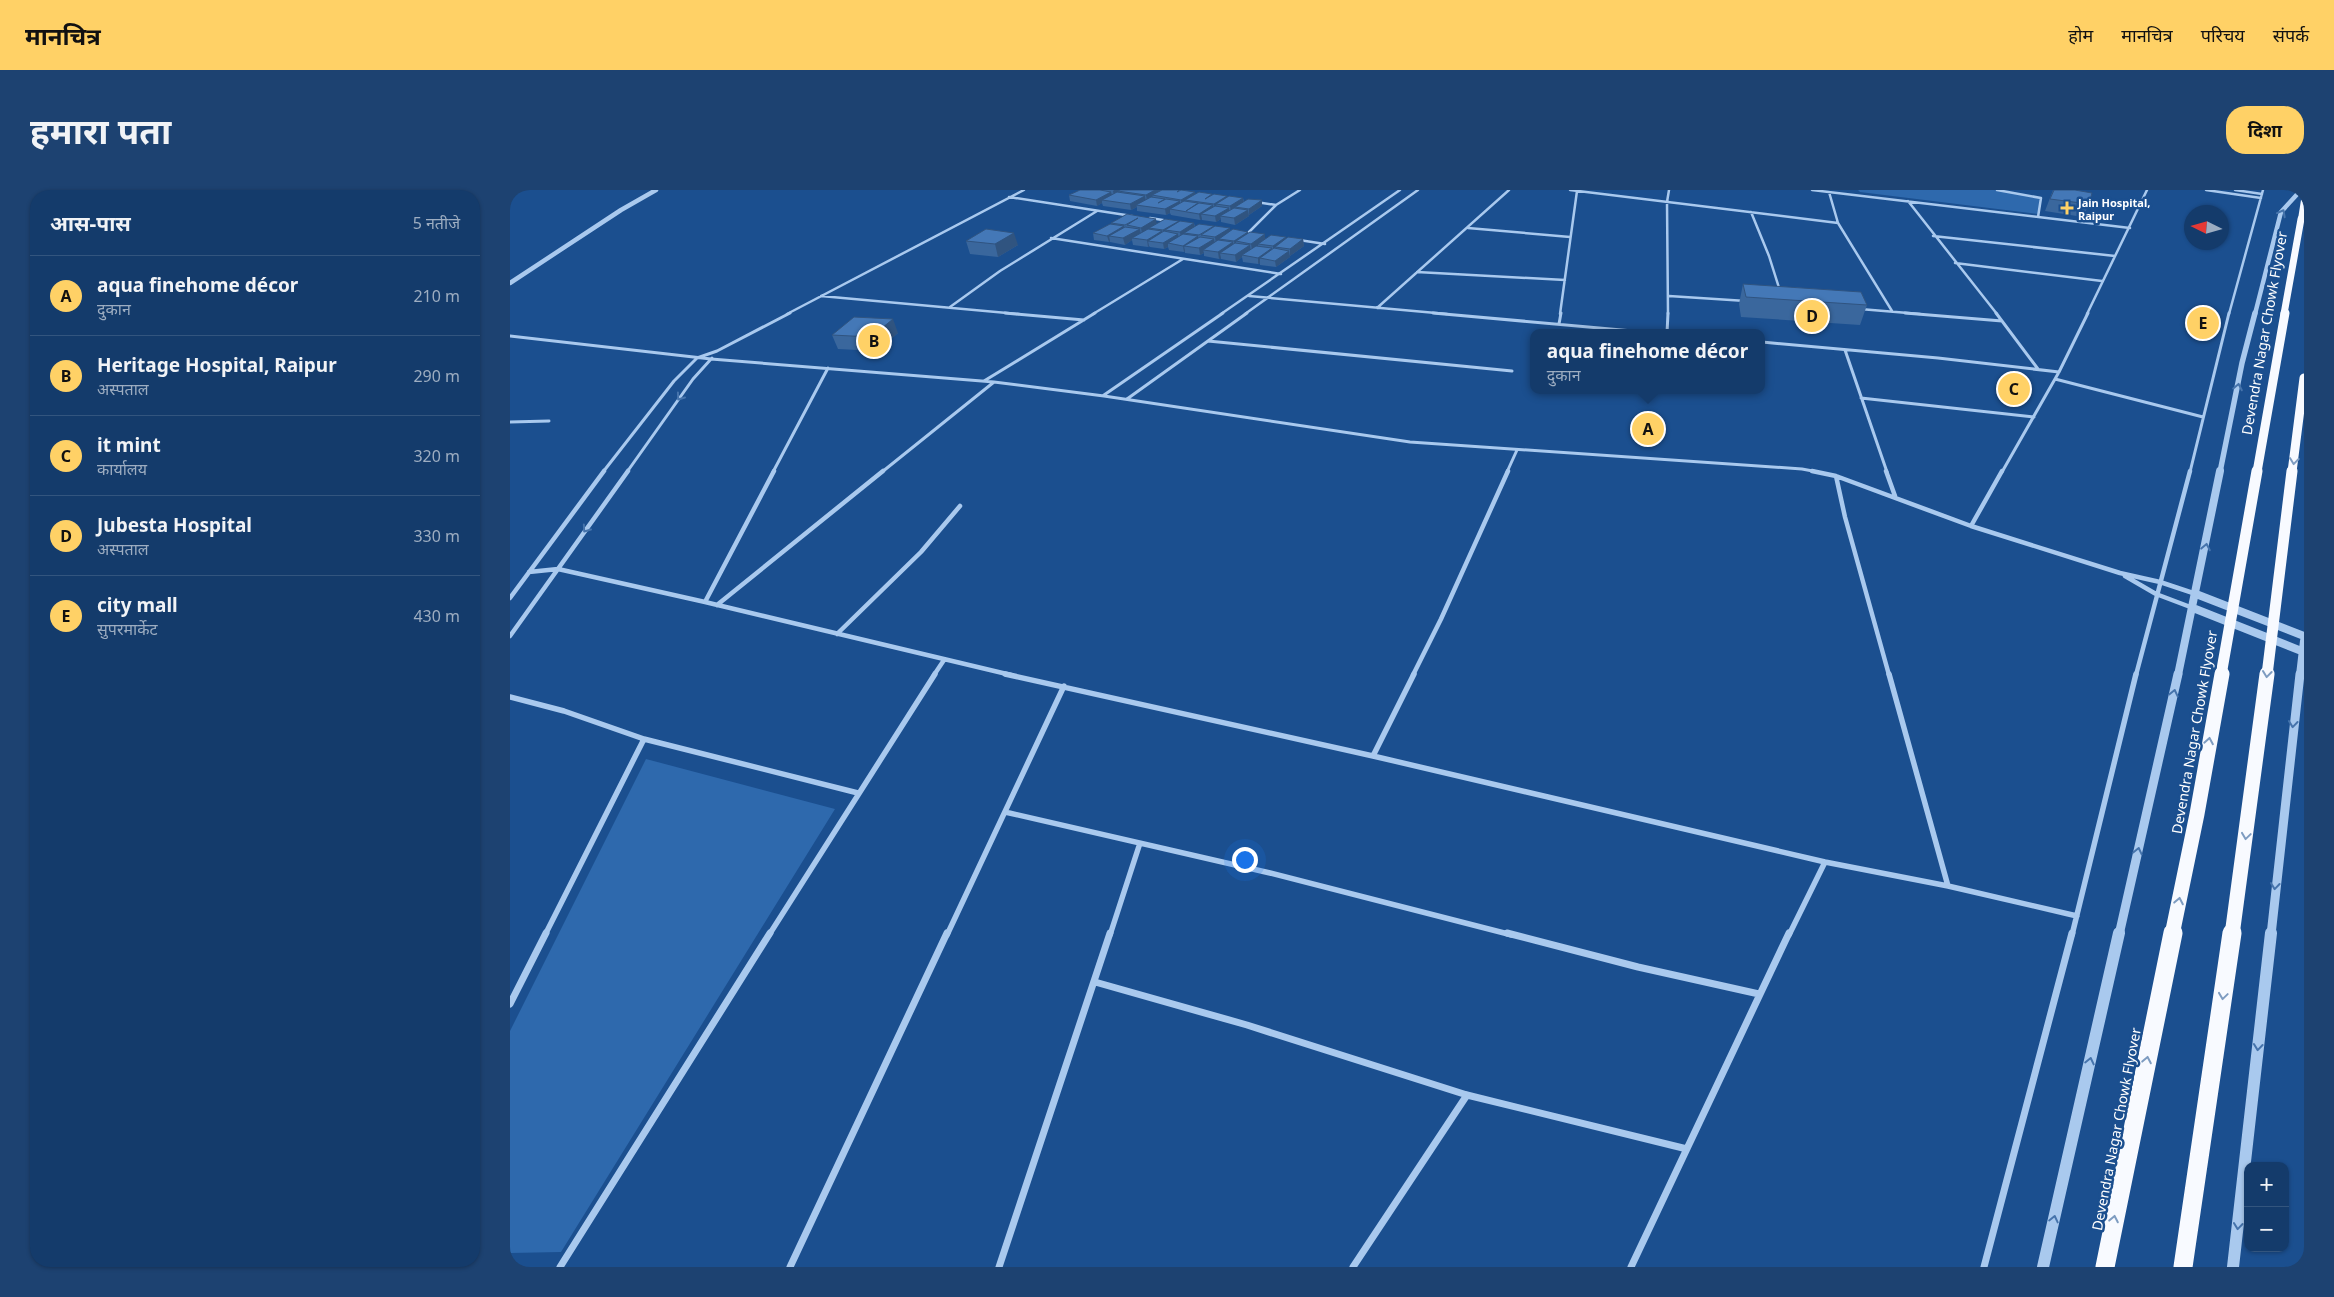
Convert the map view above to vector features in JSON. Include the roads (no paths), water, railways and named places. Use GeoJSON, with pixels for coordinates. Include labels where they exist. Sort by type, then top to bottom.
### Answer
{"type":"FeatureCollection","features":[{"type":"Feature","properties":{"kind":"highway","name":"Devendra Nagar Chowk Flyover"},"geometry":{"type":"LineString","coordinates":[[2104,1267],[2196,814],[2304,200]]}},
{"type":"Feature","properties":{"kind":"highway"},"geometry":{"type":"LineString","coordinates":[[2183,1267],[2247,834],[2304,378]]}},
{"type":"Feature","properties":{"kind":"street"},"geometry":{"type":"LineString","coordinates":[[510,283],[621,210],[656,190]]}},
{"type":"Feature","properties":{"kind":"street"},"geometry":{"type":"LineString","coordinates":[[510,598],[640,423],[674,381],[697,358],[717,351],[1024,190]]}},
{"type":"Feature","properties":{"kind":"street"},"geometry":{"type":"LineString","coordinates":[[1248,234],[1276,205],[1300,190]]}},
{"type":"Feature","properties":{"kind":"street"},"geometry":{"type":"LineString","coordinates":[[1104,396],[1400,190]]}},
{"type":"Feature","properties":{"kind":"street"},"geometry":{"type":"LineString","coordinates":[[1127,399],[1418,190]]}},
{"type":"Feature","properties":{"kind":"street"},"geometry":{"type":"LineString","coordinates":[[1377,308],[1510,190]]}},
{"type":"Feature","properties":{"kind":"street"},"geometry":{"type":"LineString","coordinates":[[1570,190],[1838,223]]}},
{"type":"Feature","properties":{"kind":"street"},"geometry":{"type":"LineString","coordinates":[[1667,329],[1670,296],[1667,202],[1669,190]]}},
{"type":"Feature","properties":{"kind":"street"},"geometry":{"type":"LineString","coordinates":[[1812,190],[2130,228]]}},
{"type":"Feature","properties":{"kind":"street"},"geometry":{"type":"LineString","coordinates":[[1867,190],[1868,196]]}},
{"type":"Feature","properties":{"kind":"street"},"geometry":{"type":"LineString","coordinates":[[1997,190],[2041,198],[2038,217]]}},
{"type":"Feature","properties":{"kind":"street"},"geometry":{"type":"LineString","coordinates":[[1971,526],[2059,372],[2147,190]]}},
{"type":"Feature","properties":{"kind":"street"},"geometry":{"type":"LineString","coordinates":[[2206,190],[2261,198]]}},
{"type":"Feature","properties":{"kind":"street"},"geometry":{"type":"LineString","coordinates":[[1984,1267],[2077,916],[2156,594],[2181,509],[2222,336],[2263,192],[2235,190]]}},
{"type":"Feature","properties":{"kind":"street"},"geometry":{"type":"LineString","coordinates":[[2043,1267],[2193,608],[2242,363],[2281,212],[2302,190]]}},
{"type":"Feature","properties":{"kind":"street"},"geometry":{"type":"LineString","coordinates":[[1559,324],[1577,191]]}},
{"type":"Feature","properties":{"kind":"street"},"geometry":{"type":"LineString","coordinates":[[1829,192],[1838,223],[1892,311]]}},
{"type":"Feature","properties":{"kind":"street"},"geometry":{"type":"LineString","coordinates":[[1009,197],[1133,216]]}},
{"type":"Feature","properties":{"kind":"street"},"geometry":{"type":"LineString","coordinates":[[1248,201],[1276,205]]}},
{"type":"Feature","properties":{"kind":"street"},"geometry":{"type":"LineString","coordinates":[[1908,201],[1933,236],[2038,369]]}},
{"type":"Feature","properties":{"kind":"street"},"geometry":{"type":"LineString","coordinates":[[950,308],[1000,271],[1097,211]]}},
{"type":"Feature","properties":{"kind":"street"},"geometry":{"type":"LineString","coordinates":[[1751,212],[1769,256],[1781,296]]}},
{"type":"Feature","properties":{"kind":"street"},"geometry":{"type":"LineString","coordinates":[[1142,217],[1178,222]]}},
{"type":"Feature","properties":{"kind":"street"},"geometry":{"type":"LineString","coordinates":[[1468,228],[1570,237]]}},
{"type":"Feature","properties":{"kind":"street"},"geometry":{"type":"LineString","coordinates":[[1239,232],[1258,235]]}},
{"type":"Feature","properties":{"kind":"street"},"geometry":{"type":"LineString","coordinates":[[1933,236],[2115,256]]}},
{"type":"Feature","properties":{"kind":"street"},"geometry":{"type":"LineString","coordinates":[[1051,238],[1281,274]]}},
{"type":"Feature","properties":{"kind":"street"},"geometry":{"type":"LineString","coordinates":[[1296,240],[1325,244]]}},
{"type":"Feature","properties":{"kind":"street"},"geometry":{"type":"LineString","coordinates":[[984,382],[1184,259]]}},
{"type":"Feature","properties":{"kind":"street"},"geometry":{"type":"LineString","coordinates":[[1955,263],[2102,281]]}},
{"type":"Feature","properties":{"kind":"street"},"geometry":{"type":"LineString","coordinates":[[1417,272],[1565,280]]}},
{"type":"Feature","properties":{"kind":"street"},"geometry":{"type":"LineString","coordinates":[[820,296],[1084,320]]}},
{"type":"Feature","properties":{"kind":"street"},"geometry":{"type":"LineString","coordinates":[[1249,296],[1612,329]]}},
{"type":"Feature","properties":{"kind":"street"},"geometry":{"type":"LineString","coordinates":[[1670,296],[1755,302]]}},
{"type":"Feature","properties":{"kind":"street"},"geometry":{"type":"LineString","coordinates":[[1856,308],[2002,321]]}},
{"type":"Feature","properties":{"kind":"street"},"geometry":{"type":"LineString","coordinates":[[510,336],[697,358],[994,382],[1127,399],[1410,442],[1776,466],[1836,476],[1895,496],[1971,526],[2120,573],[2160,582],[2196,594],[2304,636]]}},
{"type":"Feature","properties":{"kind":"street"},"geometry":{"type":"LineString","coordinates":[[1207,341],[1512,371]]}},
{"type":"Feature","properties":{"kind":"street"},"geometry":{"type":"LineString","coordinates":[[1765,342],[2059,372]]}},
{"type":"Feature","properties":{"kind":"street"},"geometry":{"type":"LineString","coordinates":[[1845,350],[1895,496]]}},
{"type":"Feature","properties":{"kind":"street"},"geometry":{"type":"LineString","coordinates":[[510,636],[694,379],[717,351]]}},
{"type":"Feature","properties":{"kind":"street"},"geometry":{"type":"LineString","coordinates":[[705,602],[828,368]]}},
{"type":"Feature","properties":{"kind":"street"},"geometry":{"type":"LineString","coordinates":[[2055,379],[2203,417]]}},
{"type":"Feature","properties":{"kind":"street"},"geometry":{"type":"LineString","coordinates":[[717,605],[994,382]]}},
{"type":"Feature","properties":{"kind":"street"},"geometry":{"type":"LineString","coordinates":[[1861,398],[2034,418]]}},
{"type":"Feature","properties":{"kind":"street"},"geometry":{"type":"LineString","coordinates":[[510,422],[549,421]]}},
{"type":"Feature","properties":{"kind":"street"},"geometry":{"type":"LineString","coordinates":[[1372,756],[1441,620],[1517,450]]}},
{"type":"Feature","properties":{"kind":"street"},"geometry":{"type":"LineString","coordinates":[[1836,476],[1844,517],[1948,886]]}},
{"type":"Feature","properties":{"kind":"street"},"geometry":{"type":"LineString","coordinates":[[837,634],[921,552],[960,506]]}},
{"type":"Feature","properties":{"kind":"street"},"geometry":{"type":"LineString","coordinates":[[529,572],[558,569],[705,602],[944,660],[1372,756],[1825,862],[1948,886],[2077,916]]}},
{"type":"Feature","properties":{"kind":"street"},"geometry":{"type":"LineString","coordinates":[[2120,573],[2156,594],[2303,648],[2233,1267]]}},
{"type":"Feature","properties":{"kind":"street"},"geometry":{"type":"LineString","coordinates":[[560,1267],[858,793],[944,660]]}},
{"type":"Feature","properties":{"kind":"street"},"geometry":{"type":"LineString","coordinates":[[790,1267],[1064,686]]}},
{"type":"Feature","properties":{"kind":"street"},"geometry":{"type":"LineString","coordinates":[[510,697],[564,711],[644,739],[858,793]]}},
{"type":"Feature","properties":{"kind":"street"},"geometry":{"type":"LineString","coordinates":[[510,1004],[644,739]]}},
{"type":"Feature","properties":{"kind":"street"},"geometry":{"type":"LineString","coordinates":[[1005,812],[1270,873],[1638,967],[1759,994]]}},
{"type":"Feature","properties":{"kind":"street"},"geometry":{"type":"LineString","coordinates":[[999,1267],[1140,844]]}},
{"type":"Feature","properties":{"kind":"street"},"geometry":{"type":"LineString","coordinates":[[1631,1267],[1759,994],[1825,862]]}},
{"type":"Feature","properties":{"kind":"street"},"geometry":{"type":"LineString","coordinates":[[1095,982],[1247,1025],[1466,1095],[1687,1148]]}},
{"type":"Feature","properties":{"kind":"street"},"geometry":{"type":"LineString","coordinates":[[1353,1267],[1466,1095]]}},
{"type":"Feature","properties":{"kind":"place","name":"Jain Hospital, Raipur"},"geometry":{"type":"Point","coordinates":[2067,208]}},
{"type":"Feature","properties":{"kind":"place","name":"Jubesta Hospital"},"geometry":{"type":"Point","coordinates":[1812,316]}},
{"type":"Feature","properties":{"kind":"place","name":"city mall"},"geometry":{"type":"Point","coordinates":[2203,323]}},
{"type":"Feature","properties":{"kind":"place","name":"Heritage Hospital, Raipur"},"geometry":{"type":"Point","coordinates":[874,341]}},
{"type":"Feature","properties":{"kind":"place","name":"it mint"},"geometry":{"type":"Point","coordinates":[2014,389]}},
{"type":"Feature","properties":{"kind":"place","name":"aqua finehome décor"},"geometry":{"type":"Point","coordinates":[1648,429]}}]}
